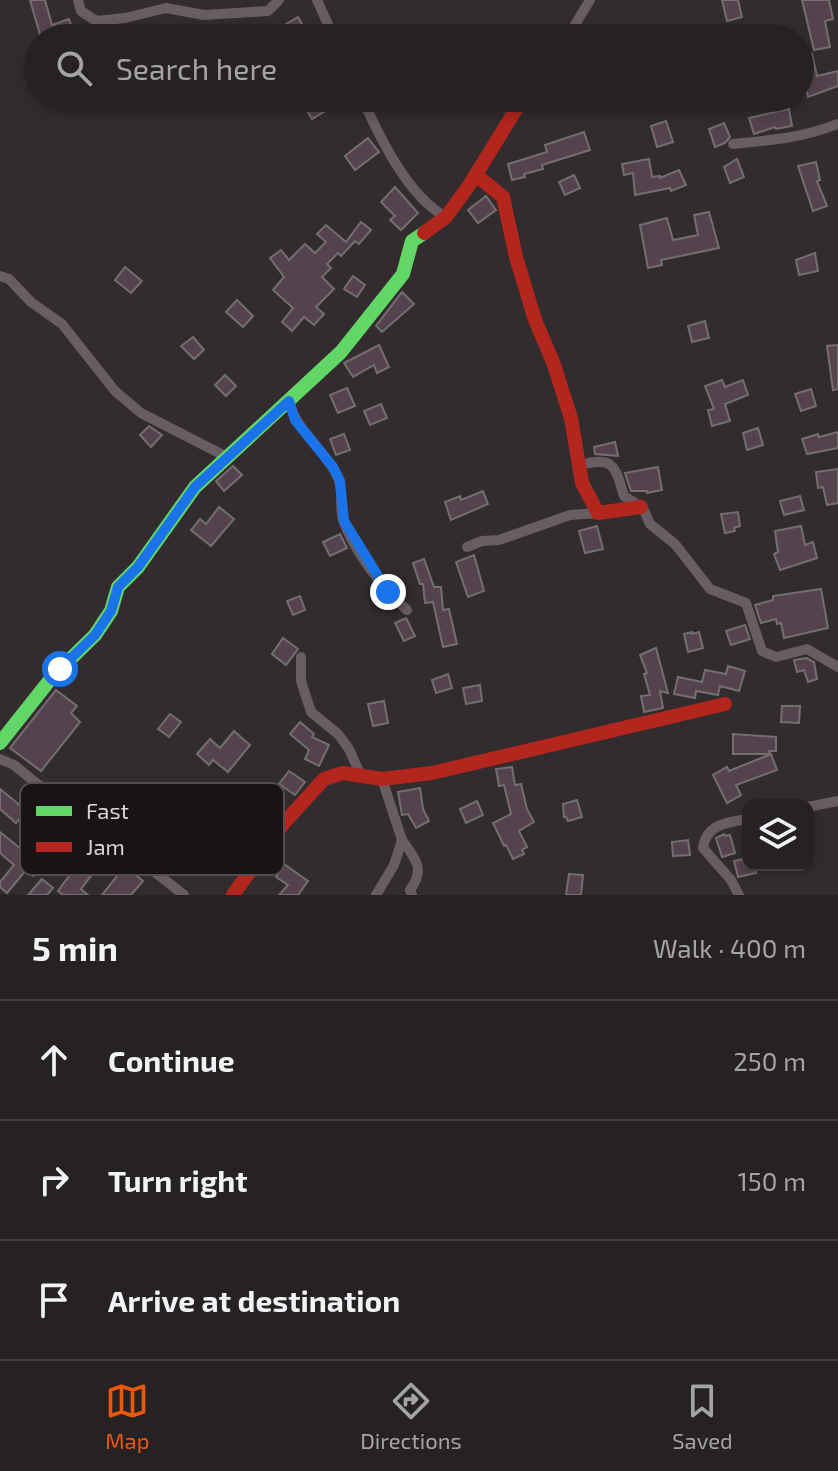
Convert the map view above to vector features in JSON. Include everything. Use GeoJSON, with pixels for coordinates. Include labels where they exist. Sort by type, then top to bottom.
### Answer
{"type":"FeatureCollection","features":[{"type":"Feature","properties":{"kind":"street"},"geometry":{"type":"LineString","coordinates":[[78,0],[81,11],[96,21],[166,8],[204,15],[268,11],[279,0]]}},
{"type":"Feature","properties":{"kind":"street"},"geometry":{"type":"LineString","coordinates":[[317,0],[328,24]]}},
{"type":"Feature","properties":{"kind":"street"},"geometry":{"type":"LineString","coordinates":[[575,24],[590,0]]}},
{"type":"Feature","properties":{"kind":"street"},"geometry":{"type":"LineString","coordinates":[[370,112],[410,186],[433,210],[446,217]]}},
{"type":"Feature","properties":{"kind":"street"},"geometry":{"type":"LineString","coordinates":[[0,743],[53,676],[95,635],[111,611],[118,587],[138,567],[195,487],[341,352],[368,321],[403,274],[412,241],[446,217],[514,112]]}},
{"type":"Feature","properties":{"kind":"street"},"geometry":{"type":"LineString","coordinates":[[733,144],[791,139],[838,124]]}},
{"type":"Feature","properties":{"kind":"street"},"geometry":{"type":"LineString","coordinates":[[476,175],[503,197],[516,257],[535,320],[553,362],[571,418],[582,483],[598,513]]}},
{"type":"Feature","properties":{"kind":"street"},"geometry":{"type":"LineString","coordinates":[[0,276],[9,279],[31,302],[62,324],[115,391],[141,413],[227,457]]}},
{"type":"Feature","properties":{"kind":"street"},"geometry":{"type":"LineString","coordinates":[[289,401],[295,420],[333,467],[340,481],[344,521],[359,549],[388,592],[407,610]]}},
{"type":"Feature","properties":{"kind":"street"},"geometry":{"type":"LineString","coordinates":[[580,465],[612,464],[617,470],[624,496],[641,507],[650,524],[675,544],[710,589],[746,603],[762,651],[776,657],[807,649],[838,667]]}},
{"type":"Feature","properties":{"kind":"street"},"geometry":{"type":"LineString","coordinates":[[467,547],[482,541],[499,540],[570,515],[641,507]]}},
{"type":"Feature","properties":{"kind":"street"},"geometry":{"type":"LineString","coordinates":[[301,657],[301,681],[311,712],[338,734],[349,749],[361,776]]}},
{"type":"Feature","properties":{"kind":"street"},"geometry":{"type":"LineString","coordinates":[[284,823],[324,779],[343,773],[382,779],[403,778],[725,704]]}},
{"type":"Feature","properties":{"kind":"street"},"geometry":{"type":"LineString","coordinates":[[0,759],[14,765],[36,783]]}},
{"type":"Feature","properties":{"kind":"street"},"geometry":{"type":"LineString","coordinates":[[382,779],[402,840],[419,867],[418,879],[410,890],[412,895]]}},
{"type":"Feature","properties":{"kind":"street"},"geometry":{"type":"LineString","coordinates":[[814,806],[838,801]]}},
{"type":"Feature","properties":{"kind":"street"},"geometry":{"type":"LineString","coordinates":[[739,895],[731,880],[703,848],[704,838],[712,829],[722,823],[742,820]]}},
{"type":"Feature","properties":{"kind":"street"},"geometry":{"type":"LineString","coordinates":[[376,895],[394,865],[402,840]]}},
{"type":"Feature","properties":{"kind":"street"},"geometry":{"type":"LineString","coordinates":[[159,875],[184,895]]}},
{"type":"Feature","properties":{"kind":"street"},"geometry":{"type":"LineString","coordinates":[[233,895],[247,875]]}},
{"type":"Feature","properties":{"kind":"building"},"geometry":{"type":"Polygon","coordinates":[[[30,0],[45,0],[52,24],[37,24],[30,0]]]}},
{"type":"Feature","properties":{"kind":"building"},"geometry":{"type":"Polygon","coordinates":[[[722,0],[738,0],[742,17],[727,21],[722,0]]]}},
{"type":"Feature","properties":{"kind":"building"},"geometry":{"type":"Polygon","coordinates":[[[802,0],[829,0],[833,19],[825,21],[830,47],[814,50],[814,24],[808,24],[802,0]]]}},
{"type":"Feature","properties":{"kind":"building"},"geometry":{"type":"Polygon","coordinates":[[[298,17],[302,24],[286,24],[298,17]]]}},
{"type":"Feature","properties":{"kind":"building"},"geometry":{"type":"Polygon","coordinates":[[[814,63],[817,76],[838,71],[838,86],[814,95],[814,63]]]}},
{"type":"Feature","properties":{"kind":"building"},"geometry":{"type":"Polygon","coordinates":[[[308,112],[324,112],[312,119],[308,112]]]}},
{"type":"Feature","properties":{"kind":"building"},"geometry":{"type":"Polygon","coordinates":[[[790,112],[792,126],[775,127],[754,134],[749,118],[790,112]]]}},
{"type":"Feature","properties":{"kind":"building"},"geometry":{"type":"Polygon","coordinates":[[[666,121],[673,142],[657,147],[651,126],[666,121]]]}},
{"type":"Feature","properties":{"kind":"building"},"geometry":{"type":"Polygon","coordinates":[[[724,123],[730,137],[715,147],[709,129],[724,123]]]}},
{"type":"Feature","properties":{"kind":"building"},"geometry":{"type":"Polygon","coordinates":[[[584,132],[590,150],[542,165],[543,169],[512,180],[508,164],[547,152],[545,145],[584,132]]]}},
{"type":"Feature","properties":{"kind":"building"},"geometry":{"type":"Polygon","coordinates":[[[368,138],[379,152],[355,170],[345,156],[368,138]]]}},
{"type":"Feature","properties":{"kind":"building"},"geometry":{"type":"Polygon","coordinates":[[[649,159],[652,177],[660,178],[679,170],[686,185],[671,191],[670,188],[635,195],[633,173],[624,175],[622,164],[649,159]]]}},
{"type":"Feature","properties":{"kind":"building"},"geometry":{"type":"Polygon","coordinates":[[[737,159],[744,177],[730,183],[724,167],[737,159]]]}},
{"type":"Feature","properties":{"kind":"building"},"geometry":{"type":"Polygon","coordinates":[[[816,162],[820,180],[817,181],[827,206],[813,211],[798,166],[816,162]]]}},
{"type":"Feature","properties":{"kind":"building"},"geometry":{"type":"Polygon","coordinates":[[[574,175],[580,188],[565,195],[559,182],[574,175]]]}},
{"type":"Feature","properties":{"kind":"building"},"geometry":{"type":"Polygon","coordinates":[[[395,187],[418,213],[401,230],[390,220],[395,216],[381,202],[395,187]]]}},
{"type":"Feature","properties":{"kind":"building"},"geometry":{"type":"Polygon","coordinates":[[[486,196],[496,210],[478,223],[468,210],[486,196]]]}},
{"type":"Feature","properties":{"kind":"building"},"geometry":{"type":"Polygon","coordinates":[[[709,212],[719,248],[661,260],[662,265],[648,268],[640,225],[667,218],[673,240],[698,235],[694,215],[709,212]]]}},
{"type":"Feature","properties":{"kind":"building"},"geometry":{"type":"Polygon","coordinates":[[[361,222],[371,230],[359,244],[355,241],[341,256],[338,253],[327,264],[331,268],[322,277],[334,289],[316,307],[324,314],[314,325],[304,317],[292,331],[282,322],[293,308],[273,290],[284,277],[270,258],[281,250],[289,260],[305,244],[315,253],[326,242],[317,234],[326,225],[346,242],[361,222]]]}},
{"type":"Feature","properties":{"kind":"building"},"geometry":{"type":"Polygon","coordinates":[[[815,253],[818,271],[799,275],[796,260],[815,253]]]}},
{"type":"Feature","properties":{"kind":"building"},"geometry":{"type":"Polygon","coordinates":[[[125,267],[142,281],[131,293],[115,280],[125,267]]]}},
{"type":"Feature","properties":{"kind":"building"},"geometry":{"type":"Polygon","coordinates":[[[353,276],[365,285],[357,297],[344,289],[353,276]]]}},
{"type":"Feature","properties":{"kind":"building"},"geometry":{"type":"Polygon","coordinates":[[[402,292],[414,304],[382,332],[376,326],[402,292]]]}},
{"type":"Feature","properties":{"kind":"building"},"geometry":{"type":"Polygon","coordinates":[[[237,300],[253,316],[243,327],[226,312],[237,300]]]}},
{"type":"Feature","properties":{"kind":"building"},"geometry":{"type":"Polygon","coordinates":[[[705,321],[709,338],[692,342],[688,326],[705,321]]]}},
{"type":"Feature","properties":{"kind":"building"},"geometry":{"type":"Polygon","coordinates":[[[193,337],[204,350],[194,359],[181,346],[193,337]]]}},
{"type":"Feature","properties":{"kind":"building"},"geometry":{"type":"Polygon","coordinates":[[[379,345],[389,367],[377,373],[374,365],[353,377],[344,363],[379,345]]]}},
{"type":"Feature","properties":{"kind":"building"},"geometry":{"type":"Polygon","coordinates":[[[838,345],[838,389],[833,390],[827,346],[838,345]]]}},
{"type":"Feature","properties":{"kind":"building"},"geometry":{"type":"Polygon","coordinates":[[[225,375],[236,386],[226,396],[215,385],[225,375]]]}},
{"type":"Feature","properties":{"kind":"building"},"geometry":{"type":"Polygon","coordinates":[[[722,380],[725,387],[743,380],[748,395],[725,404],[730,421],[712,426],[708,410],[714,409],[705,386],[722,380]]]}},
{"type":"Feature","properties":{"kind":"building"},"geometry":{"type":"Polygon","coordinates":[[[347,388],[355,406],[338,413],[330,395],[347,388]]]}},
{"type":"Feature","properties":{"kind":"building"},"geometry":{"type":"Polygon","coordinates":[[[811,389],[816,406],[801,411],[795,394],[811,389]]]}},
{"type":"Feature","properties":{"kind":"building"},"geometry":{"type":"Polygon","coordinates":[[[381,404],[387,418],[370,425],[364,411],[381,404]]]}},
{"type":"Feature","properties":{"kind":"building"},"geometry":{"type":"Polygon","coordinates":[[[149,426],[162,435],[151,447],[140,435],[149,426]]]}},
{"type":"Feature","properties":{"kind":"building"},"geometry":{"type":"Polygon","coordinates":[[[758,428],[763,445],[747,450],[743,433],[758,428]]]}},
{"type":"Feature","properties":{"kind":"building"},"geometry":{"type":"Polygon","coordinates":[[[838,432],[838,448],[807,454],[802,439],[838,432]]]}},
{"type":"Feature","properties":{"kind":"building"},"geometry":{"type":"Polygon","coordinates":[[[344,434],[350,450],[336,455],[330,439],[344,434]]]}},
{"type":"Feature","properties":{"kind":"building"},"geometry":{"type":"Polygon","coordinates":[[[615,442],[618,456],[595,454],[594,447],[615,442]]]}},
{"type":"Feature","properties":{"kind":"building"},"geometry":{"type":"Polygon","coordinates":[[[233,466],[242,475],[224,491],[216,481],[233,466]]]}},
{"type":"Feature","properties":{"kind":"building"},"geometry":{"type":"Polygon","coordinates":[[[658,467],[662,490],[647,493],[631,491],[625,473],[658,467]]]}},
{"type":"Feature","properties":{"kind":"building"},"geometry":{"type":"Polygon","coordinates":[[[838,469],[838,503],[827,505],[823,487],[818,488],[816,472],[838,469]]]}},
{"type":"Feature","properties":{"kind":"building"},"geometry":{"type":"Polygon","coordinates":[[[483,491],[488,504],[451,520],[445,502],[460,496],[461,500],[483,491]]]}},
{"type":"Feature","properties":{"kind":"building"},"geometry":{"type":"Polygon","coordinates":[[[800,496],[804,510],[784,515],[780,501],[800,496]]]}},
{"type":"Feature","properties":{"kind":"building"},"geometry":{"type":"Polygon","coordinates":[[[219,507],[234,519],[211,546],[191,530],[200,519],[206,524],[219,507]]]}},
{"type":"Feature","properties":{"kind":"building"},"geometry":{"type":"Polygon","coordinates":[[[738,512],[740,526],[734,528],[735,531],[725,533],[721,514],[738,512]]]}},
{"type":"Feature","properties":{"kind":"building"},"geometry":{"type":"Polygon","coordinates":[[[597,526],[603,549],[585,553],[579,531],[597,526]]]}},
{"type":"Feature","properties":{"kind":"building"},"geometry":{"type":"Polygon","coordinates":[[[801,526],[805,545],[813,542],[817,558],[780,570],[774,554],[778,552],[775,531],[801,526]]]}},
{"type":"Feature","properties":{"kind":"building"},"geometry":{"type":"Polygon","coordinates":[[[340,534],[347,548],[330,556],[323,542],[340,534]]]}},
{"type":"Feature","properties":{"kind":"building"},"geometry":{"type":"Polygon","coordinates":[[[474,555],[484,591],[468,597],[456,562],[474,555]]]}},
{"type":"Feature","properties":{"kind":"building"},"geometry":{"type":"Polygon","coordinates":[[[424,559],[434,587],[441,587],[443,610],[449,609],[457,644],[443,647],[433,602],[425,603],[423,584],[420,584],[413,563],[424,559]]]}},
{"type":"Feature","properties":{"kind":"building"},"geometry":{"type":"Polygon","coordinates":[[[821,589],[828,628],[784,638],[781,623],[777,624],[776,619],[761,623],[755,605],[773,600],[773,596],[821,589]]]}},
{"type":"Feature","properties":{"kind":"building"},"geometry":{"type":"Polygon","coordinates":[[[300,596],[305,610],[293,615],[287,601],[300,596]]]}},
{"type":"Feature","properties":{"kind":"building"},"geometry":{"type":"Polygon","coordinates":[[[406,618],[415,636],[404,641],[395,623],[406,618]]]}},
{"type":"Feature","properties":{"kind":"building"},"geometry":{"type":"Polygon","coordinates":[[[745,625],[750,639],[731,645],[726,631],[745,625]]]}},
{"type":"Feature","properties":{"kind":"building"},"geometry":{"type":"Polygon","coordinates":[[[699,632],[703,648],[688,652],[684,634],[699,632]]]}},
{"type":"Feature","properties":{"kind":"building"},"geometry":{"type":"Polygon","coordinates":[[[283,638],[298,649],[286,665],[272,654],[283,638]]]}},
{"type":"Feature","properties":{"kind":"building"},"geometry":{"type":"Polygon","coordinates":[[[656,648],[668,693],[660,691],[663,708],[644,712],[641,696],[650,695],[644,674],[647,673],[640,655],[656,648]]]}},
{"type":"Feature","properties":{"kind":"building"},"geometry":{"type":"Polygon","coordinates":[[[806,658],[814,662],[817,679],[808,682],[804,670],[797,672],[794,660],[806,658]]]}},
{"type":"Feature","properties":{"kind":"building"},"geometry":{"type":"Polygon","coordinates":[[[728,666],[745,671],[739,691],[720,686],[718,695],[696,691],[695,698],[674,694],[678,677],[702,682],[705,670],[726,674],[728,666]]]}},
{"type":"Feature","properties":{"kind":"building"},"geometry":{"type":"Polygon","coordinates":[[[448,674],[452,688],[436,693],[432,680],[448,674]]]}},
{"type":"Feature","properties":{"kind":"building"},"geometry":{"type":"Polygon","coordinates":[[[480,685],[482,701],[466,704],[463,688],[480,685]]]}},
{"type":"Feature","properties":{"kind":"building"},"geometry":{"type":"Polygon","coordinates":[[[56,690],[77,706],[71,713],[80,722],[41,771],[10,748],[56,690]]]}},
{"type":"Feature","properties":{"kind":"building"},"geometry":{"type":"Polygon","coordinates":[[[384,701],[388,723],[373,726],[368,704],[384,701]]]}},
{"type":"Feature","properties":{"kind":"building"},"geometry":{"type":"Polygon","coordinates":[[[782,706],[800,706],[799,723],[781,722],[782,706]]]}},
{"type":"Feature","properties":{"kind":"building"},"geometry":{"type":"Polygon","coordinates":[[[170,714],[181,722],[169,737],[158,729],[170,714]]]}},
{"type":"Feature","properties":{"kind":"building"},"geometry":{"type":"Polygon","coordinates":[[[300,722],[314,734],[312,737],[329,745],[319,766],[305,759],[309,750],[290,734],[300,722]]]}},
{"type":"Feature","properties":{"kind":"building"},"geometry":{"type":"Polygon","coordinates":[[[234,731],[250,745],[228,772],[213,760],[209,765],[197,754],[210,739],[220,748],[234,731]]]}},
{"type":"Feature","properties":{"kind":"building"},"geometry":{"type":"Polygon","coordinates":[[[733,734],[776,737],[776,751],[769,751],[770,754],[733,754],[733,734]]]}},
{"type":"Feature","properties":{"kind":"building"},"geometry":{"type":"Polygon","coordinates":[[[771,754],[777,770],[736,785],[741,795],[727,803],[713,775],[727,767],[729,771],[771,754]]]}},
{"type":"Feature","properties":{"kind":"building"},"geometry":{"type":"Polygon","coordinates":[[[512,767],[515,785],[521,784],[527,809],[534,822],[519,831],[527,847],[522,850],[524,854],[513,859],[493,823],[511,814],[504,785],[499,786],[496,769],[512,767]]]}},
{"type":"Feature","properties":{"kind":"building"},"geometry":{"type":"Polygon","coordinates":[[[289,771],[305,782],[295,795],[284,787],[284,783],[280,783],[289,771]]]}},
{"type":"Feature","properties":{"kind":"building"},"geometry":{"type":"Polygon","coordinates":[[[420,788],[423,809],[429,821],[416,828],[408,814],[402,815],[398,792],[420,788]]]}},
{"type":"Feature","properties":{"kind":"building"},"geometry":{"type":"Polygon","coordinates":[[[0,789],[20,805],[20,819],[16,823],[0,809],[0,789]]]}},
{"type":"Feature","properties":{"kind":"building"},"geometry":{"type":"Polygon","coordinates":[[[577,800],[582,817],[568,821],[564,817],[563,804],[577,800]]]}},
{"type":"Feature","properties":{"kind":"building"},"geometry":{"type":"Polygon","coordinates":[[[477,801],[483,815],[466,823],[460,809],[477,801]]]}},
{"type":"Feature","properties":{"kind":"building"},"geometry":{"type":"Polygon","coordinates":[[[0,832],[20,848],[22,875],[7,893],[0,887],[0,882],[14,865],[0,853],[0,832]]]}},
{"type":"Feature","properties":{"kind":"building"},"geometry":{"type":"Polygon","coordinates":[[[730,835],[735,853],[722,857],[716,838],[730,835]]]}},
{"type":"Feature","properties":{"kind":"building"},"geometry":{"type":"Polygon","coordinates":[[[688,840],[690,855],[673,856],[672,842],[688,840]]]}},
{"type":"Feature","properties":{"kind":"building"},"geometry":{"type":"Polygon","coordinates":[[[742,859],[742,871],[756,873],[738,877],[734,861],[742,859]]]}},
{"type":"Feature","properties":{"kind":"building"},"geometry":{"type":"Polygon","coordinates":[[[284,864],[308,881],[298,895],[279,895],[288,885],[276,877],[284,875],[284,864]]]}},
{"type":"Feature","properties":{"kind":"building"},"geometry":{"type":"Polygon","coordinates":[[[569,874],[583,875],[581,895],[566,895],[569,874]]]}},
{"type":"Feature","properties":{"kind":"building"},"geometry":{"type":"Polygon","coordinates":[[[70,875],[92,875],[81,889],[88,895],[63,895],[58,891],[70,875]]]}},
{"type":"Feature","properties":{"kind":"building"},"geometry":{"type":"Polygon","coordinates":[[[118,875],[136,875],[143,881],[131,895],[102,895],[118,875]]]}},
{"type":"Feature","properties":{"kind":"building"},"geometry":{"type":"Polygon","coordinates":[[[42,879],[53,888],[47,895],[28,895],[42,879]]]}},
{"type":"Feature","properties":{"kind":"traffic: fast"},"geometry":{"type":"LineString","coordinates":[[0,743],[53,676],[95,635],[111,611],[118,587],[138,567],[195,487],[341,352],[403,274],[412,241],[424,233]]}},
{"type":"Feature","properties":{"kind":"traffic: jam"},"geometry":{"type":"LineString","coordinates":[[424,233],[446,217],[514,112]]}},
{"type":"Feature","properties":{"kind":"traffic: jam"},"geometry":{"type":"LineString","coordinates":[[476,175],[503,197],[516,257],[535,320],[553,362],[571,418],[582,483],[598,513],[641,507]]}},
{"type":"Feature","properties":{"kind":"traffic: jam"},"geometry":{"type":"LineString","coordinates":[[284,823],[324,779],[343,773],[382,779],[432,773],[725,704]]}},
{"type":"Feature","properties":{"kind":"traffic: jam"},"geometry":{"type":"LineString","coordinates":[[233,895],[247,875]]}},
{"type":"Feature","properties":{"kind":"route"},"geometry":{"type":"LineString","coordinates":[[60,669],[95,635],[111,611],[118,587],[138,567],[195,487],[289,401],[295,420],[333,467],[340,481],[344,521],[388,592]]}}]}
